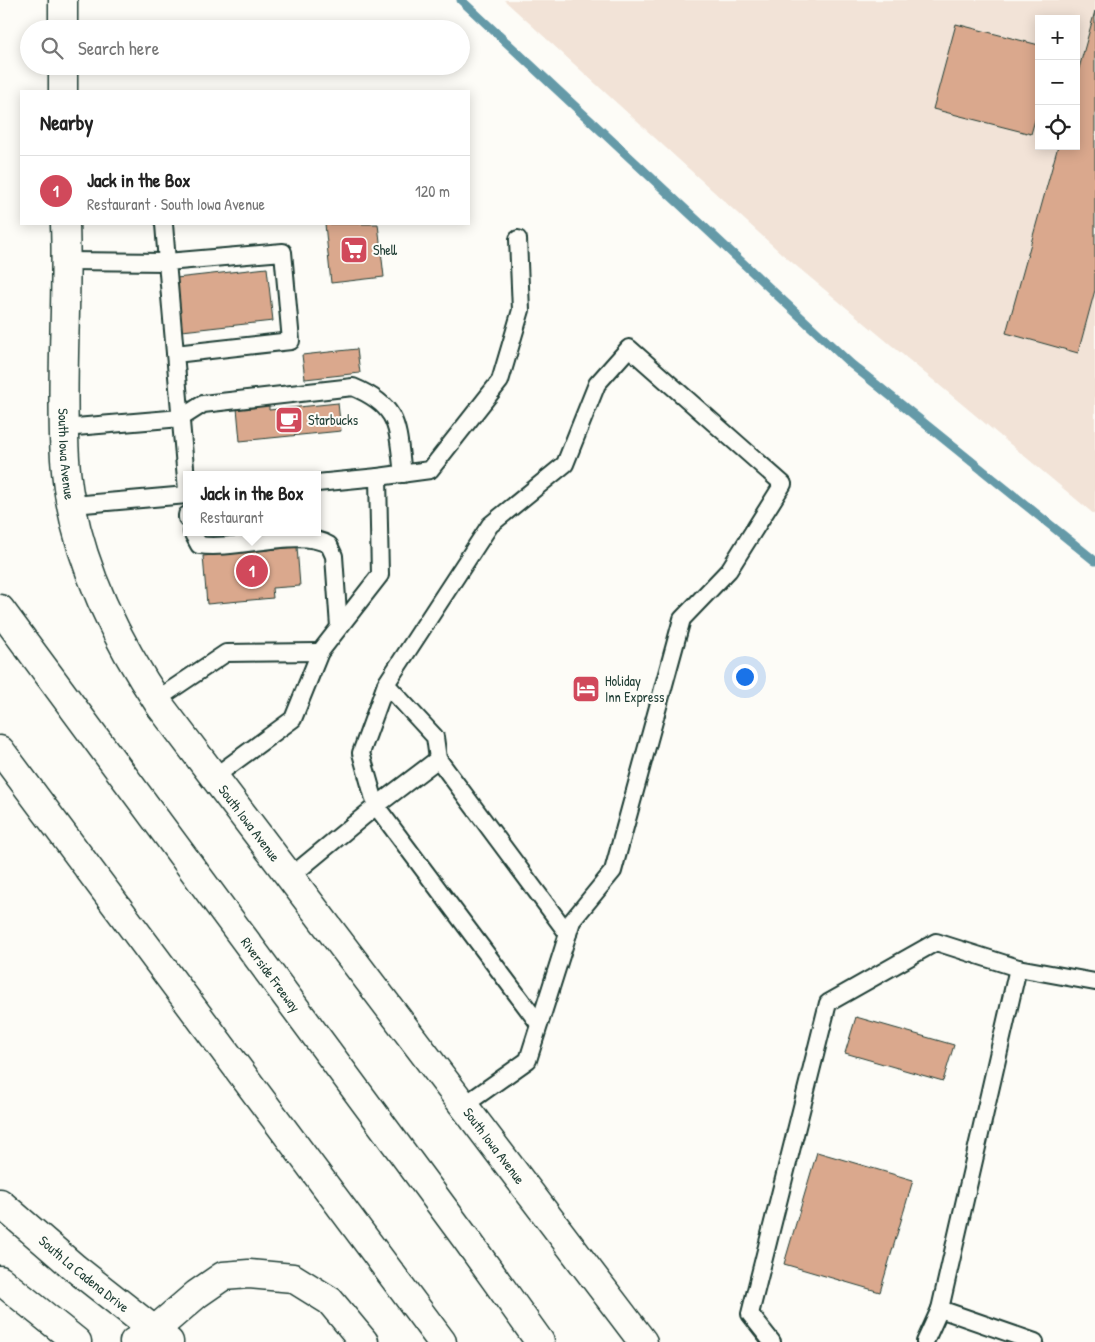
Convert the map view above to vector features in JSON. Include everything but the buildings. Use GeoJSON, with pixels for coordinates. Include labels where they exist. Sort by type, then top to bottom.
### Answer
{"type":"FeatureCollection","features":[{"type":"Feature","properties":{"kind":"main road"},"geometry":{"type":"LineString","coordinates":[[62,0],[62,20]]}},
{"type":"Feature","properties":{"kind":"main road"},"geometry":{"type":"LineString","coordinates":[[63,75],[63,90]]}},
{"type":"Feature","properties":{"kind":"main road","name":"South Iowa Avenue"},"geometry":{"type":"LineString","coordinates":[[65,225],[63,381],[65,460],[76,529],[98,595],[126,652],[156,700],[642,1342]]}},
{"type":"Feature","properties":{"kind":"main road","name":"Riverside Freeway"},"geometry":{"type":"LineString","coordinates":[[0,608],[467,1240],[540,1342]]}},
{"type":"Feature","properties":{"kind":"main road"},"geometry":{"type":"LineString","coordinates":[[0,750],[442,1342]]}},
{"type":"Feature","properties":{"kind":"main road","name":"South La Cadena Drive"},"geometry":{"type":"LineString","coordinates":[[0,1203],[75,1268],[152,1339]]}},
{"type":"Feature","properties":{"kind":"main road"},"geometry":{"type":"LineString","coordinates":[[152,1339],[197,1294],[223,1276],[249,1274],[292,1278],[330,1302],[364,1342]]}},
{"type":"Feature","properties":{"kind":"main road"},"geometry":{"type":"LineString","coordinates":[[0,1280],[77,1342]]}},
{"type":"Feature","properties":{"kind":"lane"},"geometry":{"type":"LineString","coordinates":[[164,225],[185,471]]}},
{"type":"Feature","properties":{"kind":"lane"},"geometry":{"type":"LineString","coordinates":[[321,483],[430,470],[500,381],[522,310],[518,238]]}},
{"type":"Feature","properties":{"kind":"lane"},"geometry":{"type":"LineString","coordinates":[[66,261],[167,262],[283,252],[291,341],[176,354]]}},
{"type":"Feature","properties":{"kind":"lane"},"geometry":{"type":"LineString","coordinates":[[463,1106],[528,1060],[540,1024],[572,920],[613,871],[682,619],[729,570],[783,484],[629,348],[597,384],[565,464],[490,526],[386,684],[361,753],[376,806],[540,1024]]}},
{"type":"Feature","properties":{"kind":"lane"},"geometry":{"type":"LineString","coordinates":[[64,428],[181,418],[203,404],[353,387],[375,398],[391,414],[397,428],[403,474]]}},
{"type":"Feature","properties":{"kind":"lane"},"geometry":{"type":"LineString","coordinates":[[214,777],[292,719],[320,652],[380,575],[378,477]]}},
{"type":"Feature","properties":{"kind":"lane"},"geometry":{"type":"LineString","coordinates":[[72,505],[183,495]]}},
{"type":"Feature","properties":{"kind":"lane"},"geometry":{"type":"LineString","coordinates":[[194,536],[199,546],[215,548],[310,537],[329,545],[334,556],[339,627]]}},
{"type":"Feature","properties":{"kind":"lane"},"geometry":{"type":"LineString","coordinates":[[156,700],[226,653],[320,652]]}},
{"type":"Feature","properties":{"kind":"lane"},"geometry":{"type":"LineString","coordinates":[[386,684],[435,737],[438,759],[568,934]]}},
{"type":"Feature","properties":{"kind":"lane"},"geometry":{"type":"LineString","coordinates":[[290,877],[376,806],[438,759]]}},
{"type":"Feature","properties":{"kind":"lane"},"geometry":{"type":"LineString","coordinates":[[772,1342],[750,1314],[828,1003],[936,942],[1018,968],[1095,982]]}},
{"type":"Feature","properties":{"kind":"lane"},"geometry":{"type":"LineString","coordinates":[[925,1342],[940,1308],[1018,968]]}},
{"type":"Feature","properties":{"kind":"lane"},"geometry":{"type":"LineString","coordinates":[[940,1308],[1035,1342]]}},
{"type":"Feature","properties":{"kind":"shaded area"},"geometry":{"type":"Polygon","coordinates":[[[504,0],[1095,0],[1095,515],[782,254],[504,0]]]}},
{"type":"Feature","properties":{"kind":"waterway"},"geometry":{"type":"LineString","coordinates":[[461,0],[851,364],[1095,561]]}},
{"type":"Feature","properties":{"kind":"place","name":"Shell"},"geometry":{"type":"Point","coordinates":[354,250]}},
{"type":"Feature","properties":{"kind":"place","name":"Starbucks"},"geometry":{"type":"Point","coordinates":[289,420]}},
{"type":"Feature","properties":{"kind":"place","name":"Jack in the Box"},"geometry":{"type":"Point","coordinates":[252,571]}},
{"type":"Feature","properties":{"kind":"place","name":"Holiday Inn Express"},"geometry":{"type":"Point","coordinates":[586,689]}}]}
